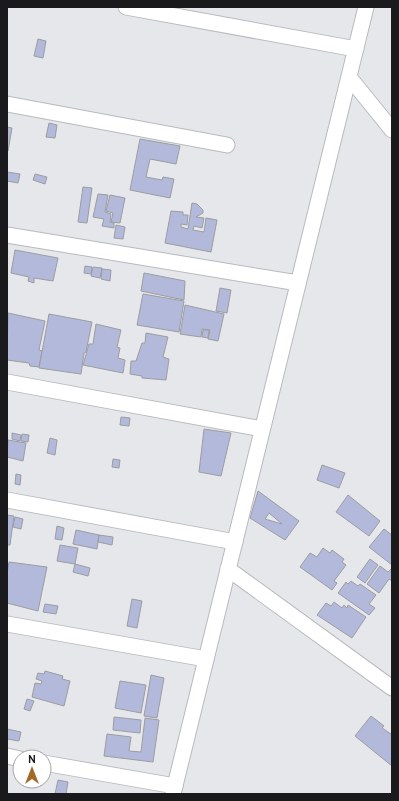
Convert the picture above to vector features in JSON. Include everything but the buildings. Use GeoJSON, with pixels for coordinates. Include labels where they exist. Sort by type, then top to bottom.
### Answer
{"type":"FeatureCollection","features":[{"type":"Feature","properties":{"kind":"street"},"geometry":{"type":"LineString","coordinates":[[126,7],[356,49]]}},
{"type":"Feature","properties":{"kind":"street"},"geometry":{"type":"LineString","coordinates":[[52,765],[174,790],[366,7]]}},
{"type":"Feature","properties":{"kind":"street"},"geometry":{"type":"LineString","coordinates":[[349,77],[392,130]]}},
{"type":"Feature","properties":{"kind":"street"},"geometry":{"type":"LineString","coordinates":[[7,104],[227,145]]}},
{"type":"Feature","properties":{"kind":"street"},"geometry":{"type":"LineString","coordinates":[[7,235],[298,283]]}},
{"type":"Feature","properties":{"kind":"street"},"geometry":{"type":"LineString","coordinates":[[7,382],[262,429]]}},
{"type":"Feature","properties":{"kind":"street"},"geometry":{"type":"LineString","coordinates":[[7,500],[235,542]]}},
{"type":"Feature","properties":{"kind":"street"},"geometry":{"type":"LineString","coordinates":[[228,569],[392,688]]}},
{"type":"Feature","properties":{"kind":"street"},"geometry":{"type":"LineString","coordinates":[[7,624],[206,659]]}}]}
